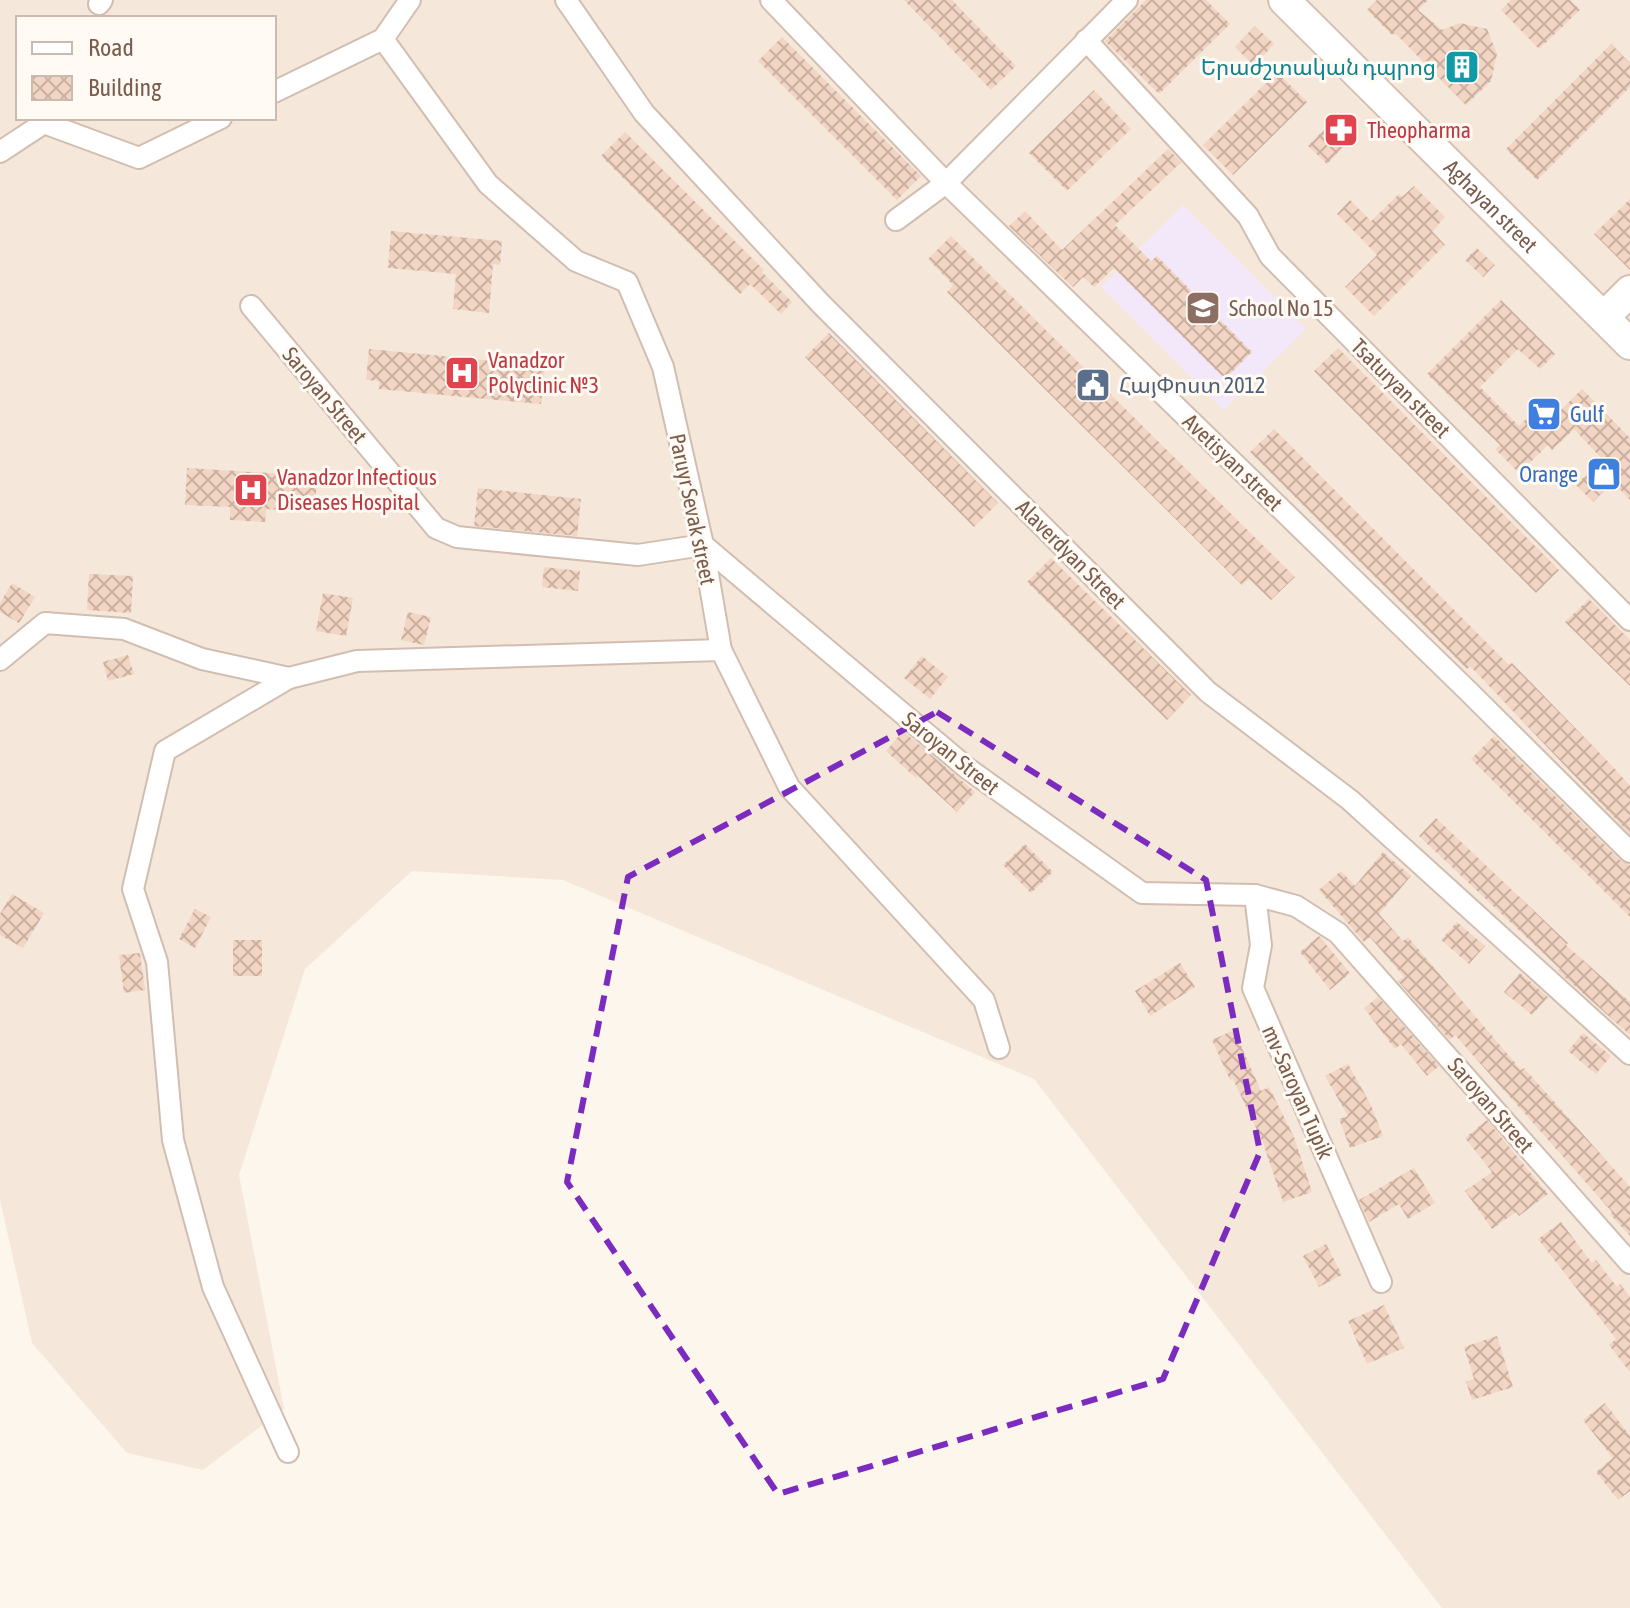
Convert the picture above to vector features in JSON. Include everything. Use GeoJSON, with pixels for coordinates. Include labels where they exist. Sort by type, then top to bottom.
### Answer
{"type":"FeatureCollection","features":[{"type":"Feature","properties":{"kind":"main road","name":"Aghayan street"},"geometry":{"type":"LineString","coordinates":[[1284,0],[1630,344]]}},
{"type":"Feature","properties":{"kind":"main road"},"geometry":{"type":"LineString","coordinates":[[1604,317],[1630,291]]}},
{"type":"Feature","properties":{"kind":"street"},"geometry":{"type":"LineString","coordinates":[[276,91],[383,39],[410,0]]}},
{"type":"Feature","properties":{"kind":"street","name":"Alaverdyan Street"},"geometry":{"type":"LineString","coordinates":[[566,0],[644,113],[821,304],[1208,692],[1350,800],[1630,1054]]}},
{"type":"Feature","properties":{"kind":"street","name":"Avetisyan street"},"geometry":{"type":"LineString","coordinates":[[771,0],[946,183],[1630,852]]}},
{"type":"Feature","properties":{"kind":"street"},"geometry":{"type":"LineString","coordinates":[[896,220],[946,183],[1126,0]]}},
{"type":"Feature","properties":{"kind":"street","name":"Paruyr Sevak street"},"geometry":{"type":"LineString","coordinates":[[383,39],[488,184],[576,261],[627,282],[663,367],[703,545],[721,650],[789,787],[984,1000],[999,1048]]}},
{"type":"Feature","properties":{"kind":"street","name":"Tsaturyan street"},"geometry":{"type":"LineString","coordinates":[[1086,40],[1248,216],[1270,256],[1630,620]]}},
{"type":"Feature","properties":{"kind":"street"},"geometry":{"type":"LineString","coordinates":[[0,152],[44,123],[139,158],[217,120]]}},
{"type":"Feature","properties":{"kind":"street","name":"Saroyan Street"},"geometry":{"type":"LineString","coordinates":[[251,306],[436,528],[457,537],[638,555],[703,545],[967,768],[1142,893],[1255,895],[1296,906],[1338,933],[1630,1263]]}},
{"type":"Feature","properties":{"kind":"street"},"geometry":{"type":"LineString","coordinates":[[0,660],[45,623],[124,629],[202,659],[289,678]]}},
{"type":"Feature","properties":{"kind":"street"},"geometry":{"type":"LineString","coordinates":[[288,1452],[213,1287],[173,1140],[157,962],[133,889],[165,751],[289,678],[357,661],[721,650]]}},
{"type":"Feature","properties":{"kind":"street","name":"mv-Saroyan Tupik"},"geometry":{"type":"LineString","coordinates":[[1255,895],[1261,945],[1253,988],[1381,1282]]}},
{"type":"Feature","properties":{"kind":"highlighted area"},"geometry":{"type":"Polygon","coordinates":[[[937,712],[1206,880],[1260,1152],[1163,1379],[778,1494],[567,1182],[628,877],[937,712]]]}},
{"type":"Feature","properties":{"kind":"shaded area"},"geometry":{"type":"Polygon","coordinates":[[[0,0],[1630,0],[1630,1608],[1442,1608],[1034,1079],[563,880],[412,871],[305,969],[239,1175],[284,1409],[203,1470],[127,1453],[32,1343],[0,1200],[0,0]]]}},
{"type":"Feature","properties":{"kind":"shaded area","name":"School No 15"},"geometry":{"type":"Polygon","coordinates":[[[1183,205],[1306,329],[1224,410],[1101,287],[1183,205]]]}},
{"type":"Feature","properties":{"kind":"building"},"geometry":{"type":"Polygon","coordinates":[[[904,0],[952,0],[1016,66],[991,90],[904,0]]]}},
{"type":"Feature","properties":{"kind":"building"},"geometry":{"type":"Polygon","coordinates":[[[1146,0],[1206,0],[1230,24],[1159,94],[1105,41],[1146,0]]]}},
{"type":"Feature","properties":{"kind":"building","name":"Երաժշտական դպրոց"},"geometry":{"type":"Polygon","coordinates":[[[1377,0],[1428,0],[1418,10],[1442,30],[1460,23],[1487,29],[1497,54],[1491,81],[1466,105],[1395,33],[1392,35],[1367,10],[1377,0]]]}},
{"type":"Feature","properties":{"kind":"building"},"geometry":{"type":"Polygon","coordinates":[[[1511,0],[1570,0],[1580,10],[1539,49],[1501,10],[1511,0]]]}},
{"type":"Feature","properties":{"kind":"building"},"geometry":{"type":"Polygon","coordinates":[[[1255,26],[1274,44],[1254,66],[1235,47],[1255,26]]]}},
{"type":"Feature","properties":{"kind":"building"},"geometry":{"type":"Polygon","coordinates":[[[782,37],[921,176],[897,200],[758,61],[782,37]]]}},
{"type":"Feature","properties":{"kind":"building"},"geometry":{"type":"Polygon","coordinates":[[[1611,44],[1630,63],[1630,87],[1537,180],[1506,149],[1611,44]]]}},
{"type":"Feature","properties":{"kind":"building"},"geometry":{"type":"Polygon","coordinates":[[[1277,72],[1307,102],[1233,175],[1203,145],[1277,72]]]}},
{"type":"Feature","properties":{"kind":"building"},"geometry":{"type":"Polygon","coordinates":[[[1094,90],[1131,129],[1067,191],[1029,153],[1094,90]]]}},
{"type":"Feature","properties":{"kind":"building"},"geometry":{"type":"Polygon","coordinates":[[[1339,114],[1357,132],[1327,164],[1308,146],[1339,114]]]}},
{"type":"Feature","properties":{"kind":"building"},"geometry":{"type":"Polygon","coordinates":[[[625,132],[764,270],[762,272],[792,302],[781,314],[750,284],[740,294],[601,156],[625,132]]]}},
{"type":"Feature","properties":{"kind":"building"},"geometry":{"type":"Polygon","coordinates":[[[1168,149],[1181,162],[1115,225],[1151,261],[1157,256],[1252,352],[1225,379],[1114,268],[1094,287],[1083,277],[1073,287],[1009,226],[1025,211],[1062,250],[1168,149]]]}},
{"type":"Feature","properties":{"kind":"building"},"geometry":{"type":"Polygon","coordinates":[[[1414,186],[1445,217],[1432,231],[1445,245],[1374,316],[1345,287],[1377,255],[1337,214],[1350,200],[1371,221],[1399,194],[1402,197],[1414,186]]]}},
{"type":"Feature","properties":{"kind":"building"},"geometry":{"type":"Polygon","coordinates":[[[1630,199],[1630,270],[1594,234],[1630,199]]]}},
{"type":"Feature","properties":{"kind":"building"},"geometry":{"type":"Polygon","coordinates":[[[391,231],[502,241],[500,265],[493,264],[489,313],[453,309],[456,274],[388,268],[391,231]]]}},
{"type":"Feature","properties":{"kind":"building"},"geometry":{"type":"Polygon","coordinates":[[[951,236],[1295,577],[1271,600],[1249,579],[1242,585],[947,292],[953,285],[928,259],[951,236]]]}},
{"type":"Feature","properties":{"kind":"building"},"geometry":{"type":"Polygon","coordinates":[[[1477,248],[1495,265],[1483,277],[1465,260],[1477,248]]]}},
{"type":"Feature","properties":{"kind":"building"},"geometry":{"type":"Polygon","coordinates":[[[1501,300],[1555,354],[1540,369],[1518,349],[1480,387],[1519,426],[1543,402],[1556,415],[1582,389],[1630,438],[1630,500],[1613,482],[1593,502],[1576,485],[1602,459],[1574,429],[1552,450],[1548,445],[1519,473],[1495,449],[1500,445],[1427,374],[1501,300]]]}},
{"type":"Feature","properties":{"kind":"building"},"geometry":{"type":"Polygon","coordinates":[[[829,333],[998,503],[974,527],[805,357],[829,333]]]}},
{"type":"Feature","properties":{"kind":"building"},"geometry":{"type":"Polygon","coordinates":[[[1338,348],[1559,570],[1536,593],[1314,371],[1338,348]]]}},
{"type":"Feature","properties":{"kind":"building","name":"Vanadzor Polyclinic №3"},"geometry":{"type":"Polygon","coordinates":[[[369,349],[545,366],[541,404],[379,389],[379,381],[366,380],[369,349]]]}},
{"type":"Feature","properties":{"kind":"building"},"geometry":{"type":"Polygon","coordinates":[[[1274,429],[1509,665],[1512,663],[1630,786],[1630,834],[1470,666],[1467,669],[1250,452],[1274,429]]]}},
{"type":"Feature","properties":{"kind":"building","name":"Vanadzor Infectious Diseases Hospital"},"geometry":{"type":"Polygon","coordinates":[[[187,468],[317,476],[315,512],[266,509],[265,522],[230,520],[230,507],[185,505],[187,468]]]}},
{"type":"Feature","properties":{"kind":"building"},"geometry":{"type":"Polygon","coordinates":[[[478,488],[581,499],[577,536],[474,526],[478,488]]]}},
{"type":"Feature","properties":{"kind":"building"},"geometry":{"type":"Polygon","coordinates":[[[1051,558],[1191,695],[1167,720],[1027,582],[1051,558]]]}},
{"type":"Feature","properties":{"kind":"building"},"geometry":{"type":"Polygon","coordinates":[[[544,567],[580,571],[578,591],[542,587],[544,567]]]}},
{"type":"Feature","properties":{"kind":"building"},"geometry":{"type":"Polygon","coordinates":[[[89,574],[133,576],[131,613],[87,610],[89,574]]]}},
{"type":"Feature","properties":{"kind":"building"},"geometry":{"type":"Polygon","coordinates":[[[12,583],[35,597],[19,623],[0,612],[0,603],[12,583]]]}},
{"type":"Feature","properties":{"kind":"building"},"geometry":{"type":"Polygon","coordinates":[[[323,593],[353,598],[346,636],[316,631],[323,593]]]}},
{"type":"Feature","properties":{"kind":"building"},"geometry":{"type":"Polygon","coordinates":[[[1589,599],[1630,640],[1630,686],[1565,622],[1589,599]]]}},
{"type":"Feature","properties":{"kind":"building"},"geometry":{"type":"Polygon","coordinates":[[[408,612],[431,617],[424,645],[401,640],[408,612]]]}},
{"type":"Feature","properties":{"kind":"building"},"geometry":{"type":"Polygon","coordinates":[[[128,655],[134,674],[108,681],[103,662],[128,655]]]}},
{"type":"Feature","properties":{"kind":"building"},"geometry":{"type":"Polygon","coordinates":[[[922,656],[948,677],[930,699],[904,678],[922,656]]]}},
{"type":"Feature","properties":{"kind":"building"},"geometry":{"type":"Polygon","coordinates":[[[903,731],[975,792],[957,812],[886,751],[903,731]]]}},
{"type":"Feature","properties":{"kind":"building"},"geometry":{"type":"Polygon","coordinates":[[[1494,736],[1621,861],[1630,865],[1630,917],[1471,759],[1494,736]]]}},
{"type":"Feature","properties":{"kind":"building"},"geometry":{"type":"Polygon","coordinates":[[[1436,818],[1568,943],[1566,945],[1630,1002],[1630,1035],[1558,971],[1560,969],[1419,836],[1436,818]]]}},
{"type":"Feature","properties":{"kind":"building"},"geometry":{"type":"Polygon","coordinates":[[[1025,844],[1053,872],[1031,893],[1003,865],[1025,844]]]}},
{"type":"Feature","properties":{"kind":"building"},"geometry":{"type":"Polygon","coordinates":[[[1383,852],[1411,876],[1379,914],[1403,941],[1408,937],[1521,1070],[1524,1068],[1630,1187],[1630,1236],[1455,1035],[1450,1040],[1398,981],[1404,977],[1370,937],[1364,942],[1319,890],[1341,871],[1355,886],[1383,852]]]}},
{"type":"Feature","properties":{"kind":"building"},"geometry":{"type":"Polygon","coordinates":[[[12,894],[44,913],[23,948],[0,935],[0,914],[12,894]]]}},
{"type":"Feature","properties":{"kind":"building"},"geometry":{"type":"Polygon","coordinates":[[[195,909],[211,917],[195,948],[179,939],[195,909]]]}},
{"type":"Feature","properties":{"kind":"building"},"geometry":{"type":"Polygon","coordinates":[[[1457,922],[1485,946],[1469,964],[1441,940],[1457,922]]]}},
{"type":"Feature","properties":{"kind":"building"},"geometry":{"type":"Polygon","coordinates":[[[1319,936],[1350,973],[1330,990],[1300,952],[1319,936]]]}},
{"type":"Feature","properties":{"kind":"building"},"geometry":{"type":"Polygon","coordinates":[[[233,940],[262,940],[262,976],[233,976],[233,940]]]}},
{"type":"Feature","properties":{"kind":"building"},"geometry":{"type":"Polygon","coordinates":[[[140,953],[145,990],[124,993],[119,955],[140,953]]]}},
{"type":"Feature","properties":{"kind":"building"},"geometry":{"type":"Polygon","coordinates":[[[1180,963],[1195,987],[1150,1016],[1135,991],[1180,963]]]}},
{"type":"Feature","properties":{"kind":"building"},"geometry":{"type":"Polygon","coordinates":[[[1520,973],[1548,997],[1532,1015],[1504,992],[1520,973]]]}},
{"type":"Feature","properties":{"kind":"building"},"geometry":{"type":"Polygon","coordinates":[[[1378,997],[1439,1066],[1427,1076],[1401,1044],[1395,1049],[1364,1008],[1378,997]]]}},
{"type":"Feature","properties":{"kind":"building"},"geometry":{"type":"Polygon","coordinates":[[[1234,1030],[1261,1091],[1269,1087],[1294,1137],[1312,1192],[1283,1202],[1263,1143],[1212,1040],[1234,1030]]]}},
{"type":"Feature","properties":{"kind":"building"},"geometry":{"type":"Polygon","coordinates":[[[1583,1033],[1611,1056],[1596,1074],[1568,1051],[1583,1033]]]}},
{"type":"Feature","properties":{"kind":"building"},"geometry":{"type":"Polygon","coordinates":[[[1348,1064],[1371,1105],[1383,1136],[1350,1148],[1339,1119],[1348,1116],[1325,1076],[1348,1064]]]}},
{"type":"Feature","properties":{"kind":"building"},"geometry":{"type":"Polygon","coordinates":[[[1487,1120],[1548,1194],[1519,1216],[1516,1212],[1492,1229],[1465,1191],[1492,1172],[1465,1138],[1487,1120]]]}},
{"type":"Feature","properties":{"kind":"building"},"geometry":{"type":"Polygon","coordinates":[[[1414,1168],[1435,1203],[1408,1219],[1399,1204],[1369,1222],[1359,1200],[1414,1168]]]}},
{"type":"Feature","properties":{"kind":"building"},"geometry":{"type":"Polygon","coordinates":[[[1561,1222],[1592,1263],[1596,1260],[1617,1287],[1620,1284],[1630,1297],[1630,1372],[1609,1345],[1616,1339],[1538,1239],[1561,1222]]]}},
{"type":"Feature","properties":{"kind":"building"},"geometry":{"type":"Polygon","coordinates":[[[1326,1244],[1342,1275],[1319,1287],[1303,1256],[1326,1244]]]}},
{"type":"Feature","properties":{"kind":"building"},"geometry":{"type":"Polygon","coordinates":[[[1384,1305],[1404,1348],[1367,1364],[1348,1321],[1384,1305]]]}},
{"type":"Feature","properties":{"kind":"building"},"geometry":{"type":"Polygon","coordinates":[[[1497,1336],[1513,1387],[1472,1400],[1466,1382],[1474,1379],[1464,1347],[1497,1336]]]}},
{"type":"Feature","properties":{"kind":"building"},"geometry":{"type":"Polygon","coordinates":[[[1605,1403],[1630,1436],[1630,1491],[1618,1500],[1596,1472],[1613,1458],[1583,1420],[1605,1403]]]}},
{"type":"Feature","properties":{"kind":"place","name":"Երաժշտական դպրոց"},"geometry":{"type":"Point","coordinates":[1462,67]}},
{"type":"Feature","properties":{"kind":"place","name":"Theopharma"},"geometry":{"type":"Point","coordinates":[1341,130]}},
{"type":"Feature","properties":{"kind":"place","name":"School No 15"},"geometry":{"type":"Point","coordinates":[1203,308]}},
{"type":"Feature","properties":{"kind":"place","name":"Vanadzor Polyclinic №3"},"geometry":{"type":"Point","coordinates":[462,373]}},
{"type":"Feature","properties":{"kind":"place","name":"ՀայՓոստ 2012"},"geometry":{"type":"Point","coordinates":[1093,385]}},
{"type":"Feature","properties":{"kind":"place","name":"Gulf"},"geometry":{"type":"Point","coordinates":[1544,414]}},
{"type":"Feature","properties":{"kind":"place","name":"Orange"},"geometry":{"type":"Point","coordinates":[1604,474]}},
{"type":"Feature","properties":{"kind":"place","name":"Vanadzor Infectious Diseases Hospital"},"geometry":{"type":"Point","coordinates":[251,490]}}]}
